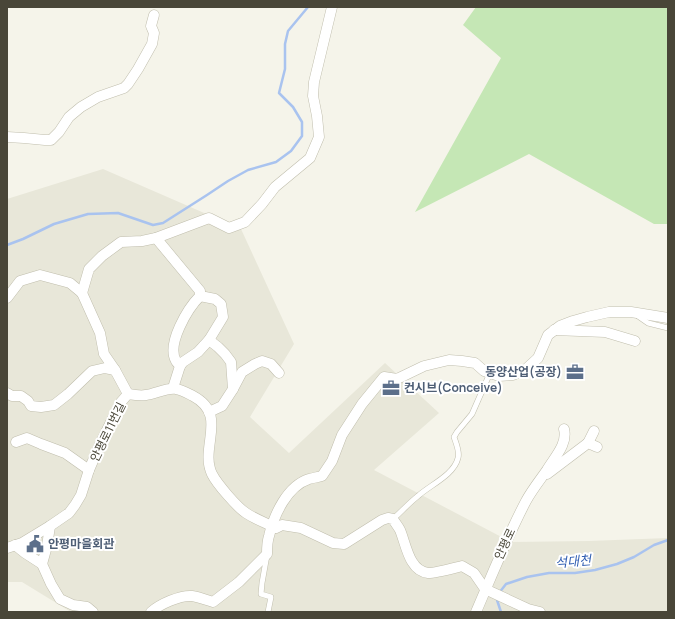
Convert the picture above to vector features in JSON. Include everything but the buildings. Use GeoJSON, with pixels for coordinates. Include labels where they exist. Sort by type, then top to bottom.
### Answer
{"type":"FeatureCollection","features":[{"type":"Feature","properties":{"kind":"street"},"geometry":{"type":"LineString","coordinates":[[7,298],[20,281],[40,275],[70,283],[82,293],[89,269],[102,256],[122,242],[142,241],[156,238],[209,218],[229,228],[244,222],[262,204],[275,186],[310,158],[319,136],[313,96],[314,82],[332,7]]}},
{"type":"Feature","properties":{"kind":"street"},"geometry":{"type":"LineString","coordinates":[[7,137],[51,140],[59,132],[69,117],[81,107],[98,97],[124,88],[138,70],[152,44],[154,33],[151,26],[154,15]]}},
{"type":"Feature","properties":{"kind":"street"},"geometry":{"type":"LineString","coordinates":[[156,238],[200,291],[200,296]]}},
{"type":"Feature","properties":{"kind":"street","name":"안평로11번길"},"geometry":{"type":"LineString","coordinates":[[82,293],[100,333],[104,354],[115,370],[128,394]]}},
{"type":"Feature","properties":{"kind":"street"},"geometry":{"type":"LineString","coordinates":[[200,296],[215,299],[221,304],[222,317],[209,340],[198,352],[183,362],[180,366],[173,388],[197,398],[207,408],[212,422],[209,462],[212,473],[219,484],[246,513],[276,528],[282,525],[301,528],[333,543],[344,544],[382,520],[388,518],[393,519],[400,530],[406,550],[417,568],[423,572],[429,573],[462,566],[474,573],[494,593],[528,609],[540,612]]}},
{"type":"Feature","properties":{"kind":"street"},"geometry":{"type":"LineString","coordinates":[[180,366],[175,361],[173,351],[176,334],[195,301],[200,296]]}},
{"type":"Feature","properties":{"kind":"street"},"geometry":{"type":"LineString","coordinates":[[151,612],[176,598],[190,596],[213,602],[239,582],[267,554],[268,538],[271,526],[280,506],[295,487],[308,479],[322,476],[332,460],[342,435],[362,404],[384,377],[397,379],[424,366],[448,360],[475,363],[484,371],[499,376],[513,375],[526,369],[538,358],[548,335],[560,326],[587,317],[609,312],[632,312],[668,318]]}},
{"type":"Feature","properties":{"kind":"street"},"geometry":{"type":"LineString","coordinates":[[554,330],[605,332],[635,341]]}},
{"type":"Feature","properties":{"kind":"street"},"geometry":{"type":"LineString","coordinates":[[209,340],[226,354],[231,362],[233,389]]}},
{"type":"Feature","properties":{"kind":"street"},"geometry":{"type":"LineString","coordinates":[[209,412],[222,406],[242,372],[262,360],[271,364],[280,373]]}},
{"type":"Feature","properties":{"kind":"street"},"geometry":{"type":"LineString","coordinates":[[7,394],[12,396],[21,396],[28,401],[31,406],[41,407],[54,405],[92,371],[105,368],[115,370]]}},
{"type":"Feature","properties":{"kind":"street","name":"안평로11번길"},"geometry":{"type":"LineString","coordinates":[[128,394],[145,396],[173,388]]}},
{"type":"Feature","properties":{"kind":"street","name":"안평로11번길"},"geometry":{"type":"LineString","coordinates":[[11,547],[22,543],[69,513],[81,495],[89,470],[102,442],[121,402],[128,394]]}},
{"type":"Feature","properties":{"kind":"street"},"geometry":{"type":"LineString","coordinates":[[541,480],[564,442],[564,429]]}},
{"type":"Feature","properties":{"kind":"street"},"geometry":{"type":"LineString","coordinates":[[541,480],[592,445],[594,431]]}},
{"type":"Feature","properties":{"kind":"street","name":"안평로11번길"},"geometry":{"type":"LineString","coordinates":[[16,442],[28,438],[65,453],[89,470]]}},
{"type":"Feature","properties":{"kind":"street","name":"안평로"},"geometry":{"type":"LineString","coordinates":[[476,612],[494,593],[503,548],[527,499],[541,480]]}},
{"type":"Feature","properties":{"kind":"street"},"geometry":{"type":"LineString","coordinates":[[42,564],[50,526]]}},
{"type":"Feature","properties":{"kind":"street"},"geometry":{"type":"LineString","coordinates":[[11,547],[25,553],[42,564],[60,599],[87,607],[93,612]]}},
{"type":"Feature","properties":{"kind":"lane"},"geometry":{"type":"LineString","coordinates":[[632,312],[648,323],[668,328]]}},
{"type":"Feature","properties":{"kind":"lane"},"geometry":{"type":"LineString","coordinates":[[393,519],[418,496],[445,476],[454,466],[459,454],[454,437],[472,414],[490,373]]}},
{"type":"Feature","properties":{"kind":"lane"},"geometry":{"type":"LineString","coordinates":[[267,554],[261,594],[271,597],[268,612]]}},
{"type":"Feature","properties":{"kind":"shaded area"},"geometry":{"type":"Polygon","coordinates":[[[103,169],[241,229],[294,344],[250,417],[289,453],[385,363],[439,413],[374,470],[511,542],[668,538],[668,612],[71,612],[22,582],[7,582],[7,199],[103,169]]]}},
{"type":"Feature","properties":{"kind":"green space"},"geometry":{"type":"Polygon","coordinates":[[[476,7],[668,7],[668,224],[654,224],[529,154],[415,212],[501,58],[463,25],[476,7]]]}},
{"type":"Feature","properties":{"kind":"waterway"},"geometry":{"type":"LineString","coordinates":[[7,245],[54,224],[88,214],[118,213],[153,225],[163,223],[228,181],[248,170],[276,162],[291,151],[302,136],[302,122],[293,107],[279,93],[285,69],[285,44],[288,31],[308,7]]}},
{"type":"Feature","properties":{"kind":"waterway","name":"석대천"},"geometry":{"type":"LineString","coordinates":[[499,593],[506,584],[527,577],[549,573],[575,573],[595,570],[617,564],[634,557],[654,545],[668,540]]}},
{"type":"Feature","properties":{"kind":"waterway","name":"석대천"},"geometry":{"type":"LineString","coordinates":[[497,598],[501,612]]}},
{"type":"Feature","properties":{"kind":"place","name":"동양산업(공장)"},"geometry":{"type":"Point","coordinates":[575,372]}},
{"type":"Feature","properties":{"kind":"place","name":"컨시브(Conceive)"},"geometry":{"type":"Point","coordinates":[391,388]}},
{"type":"Feature","properties":{"kind":"place","name":"안평마을회관"},"geometry":{"type":"Point","coordinates":[35,544]}}]}
